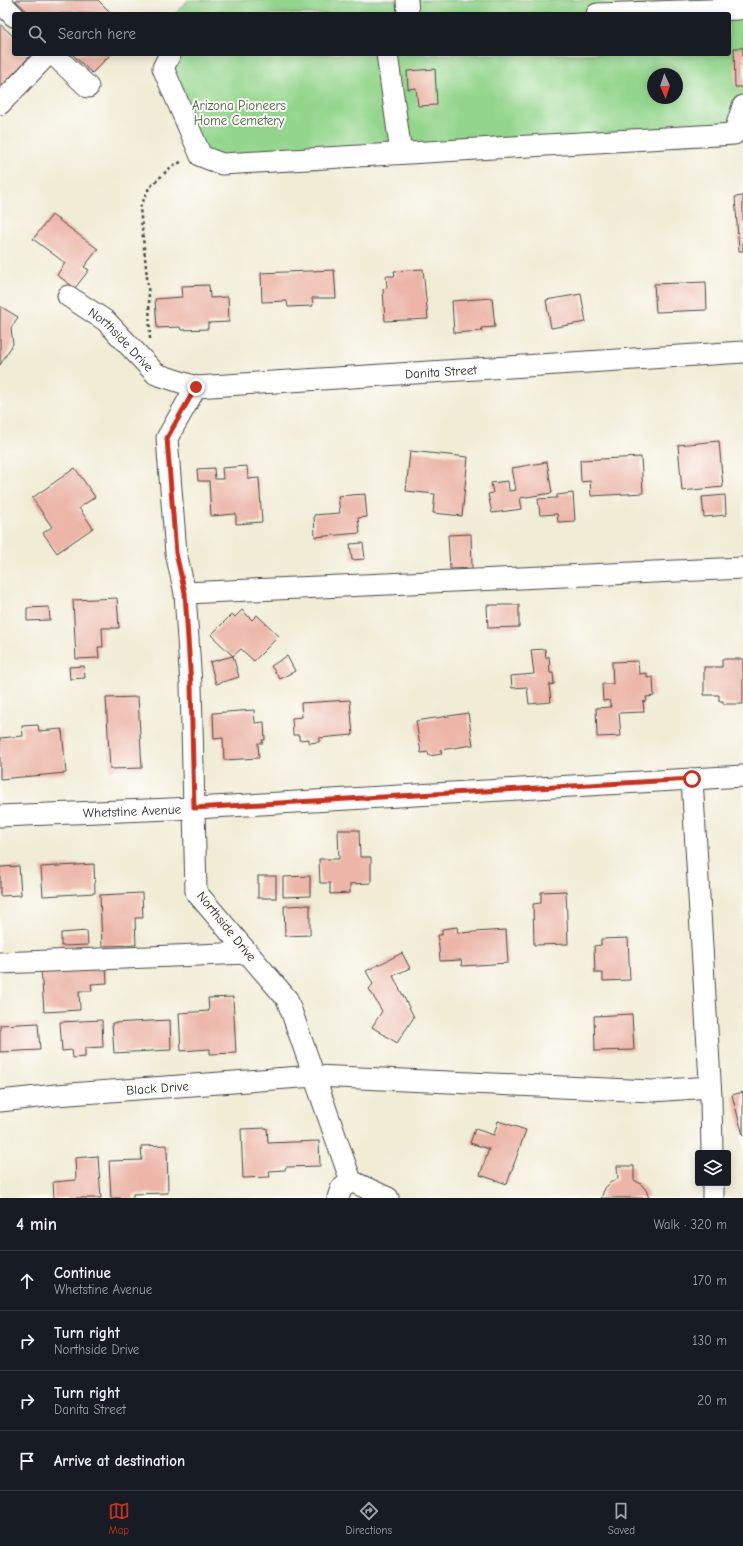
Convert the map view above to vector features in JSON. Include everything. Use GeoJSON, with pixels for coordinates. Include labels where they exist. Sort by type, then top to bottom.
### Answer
{"type":"FeatureCollection","features":[{"type":"Feature","properties":{"kind":"street"},"geometry":{"type":"LineString","coordinates":[[407,0],[408,12]]}},
{"type":"Feature","properties":{"kind":"street"},"geometry":{"type":"LineString","coordinates":[[0,2],[12,14]]}},
{"type":"Feature","properties":{"kind":"street"},"geometry":{"type":"LineString","coordinates":[[653,12],[738,9]]}},
{"type":"Feature","properties":{"kind":"street"},"geometry":{"type":"LineString","coordinates":[[0,104],[46,56]]}},
{"type":"Feature","properties":{"kind":"street"},"geometry":{"type":"LineString","coordinates":[[56,56],[88,87]]}},
{"type":"Feature","properties":{"kind":"street"},"geometry":{"type":"LineString","coordinates":[[169,56],[163,68],[201,156],[222,164],[734,134],[743,106]]}},
{"type":"Feature","properties":{"kind":"street"},"geometry":{"type":"LineString","coordinates":[[387,56],[401,153]]}},
{"type":"Feature","properties":{"kind":"street","name":"Northside Drive"},"geometry":{"type":"LineString","coordinates":[[68,296],[106,321],[156,374],[196,387],[167,438],[176,553],[185,593],[191,685],[196,892],[287,999],[351,1181]]}},
{"type":"Feature","properties":{"kind":"street","name":"Danita Street"},"geometry":{"type":"LineString","coordinates":[[196,387],[743,352]]}},
{"type":"Feature","properties":{"kind":"street"},"geometry":{"type":"LineString","coordinates":[[185,593],[743,568]]}},
{"type":"Feature","properties":{"kind":"street","name":"Whetstine Avenue"},"geometry":{"type":"LineString","coordinates":[[0,816],[194,808],[743,776]]}},
{"type":"Feature","properties":{"kind":"street"},"geometry":{"type":"LineString","coordinates":[[692,779],[710,1087],[712,1150]]}},
{"type":"Feature","properties":{"kind":"street"},"geometry":{"type":"LineString","coordinates":[[0,963],[247,952]]}},
{"type":"Feature","properties":{"kind":"street","name":"Black Drive"},"geometry":{"type":"LineString","coordinates":[[0,1101],[56,1095],[315,1076],[652,1091],[710,1087]]}},
{"type":"Feature","properties":{"kind":"street"},"geometry":{"type":"LineString","coordinates":[[338,1198],[341,1189],[351,1181],[388,1198]]}},
{"type":"Feature","properties":{"kind":"street"},"geometry":{"type":"LineString","coordinates":[[713,1186],[713,1198]]}},
{"type":"Feature","properties":{"kind":"path"},"geometry":{"type":"LineString","coordinates":[[156,374],[150,338],[149,297],[140,208],[149,188],[172,166],[201,156]]}},
{"type":"Feature","properties":{"kind":"green space","name":"Arizona Pioneers Home Cemetery"},"geometry":{"type":"Polygon","coordinates":[[[188,0],[743,0],[743,140],[226,173],[197,163],[164,56],[731,56],[731,12],[177,12],[188,0]]]}},
{"type":"Feature","properties":{"kind":"building"},"geometry":{"type":"Polygon","coordinates":[[[15,0],[98,0],[110,12],[28,12],[15,0]]]}},
{"type":"Feature","properties":{"kind":"building"},"geometry":{"type":"Polygon","coordinates":[[[0,24],[12,35],[12,56],[30,56],[0,88],[0,24]]]}},
{"type":"Feature","properties":{"kind":"building"},"geometry":{"type":"Polygon","coordinates":[[[734,48],[743,48],[743,87],[735,87],[734,48]]]}},
{"type":"Feature","properties":{"kind":"building"},"geometry":{"type":"Polygon","coordinates":[[[74,56],[109,56],[92,73],[74,56]]]}},
{"type":"Feature","properties":{"kind":"building"},"geometry":{"type":"Polygon","coordinates":[[[435,69],[437,105],[418,106],[416,88],[408,89],[407,71],[435,69]]]}},
{"type":"Feature","properties":{"kind":"building"},"geometry":{"type":"Polygon","coordinates":[[[743,196],[743,251],[739,251],[735,197],[743,196]]]}},
{"type":"Feature","properties":{"kind":"building"},"geometry":{"type":"Polygon","coordinates":[[[52,215],[98,249],[84,267],[89,270],[75,288],[57,275],[65,263],[33,239],[52,215]]]}},
{"type":"Feature","properties":{"kind":"building"},"geometry":{"type":"Polygon","coordinates":[[[423,269],[428,319],[385,321],[383,289],[387,288],[386,276],[395,276],[394,271],[423,269]]]}},
{"type":"Feature","properties":{"kind":"building"},"geometry":{"type":"Polygon","coordinates":[[[334,270],[336,298],[312,298],[313,306],[288,307],[287,301],[262,302],[261,273],[334,270]]]}},
{"type":"Feature","properties":{"kind":"building"},"geometry":{"type":"Polygon","coordinates":[[[706,282],[707,310],[656,312],[654,284],[706,282]]]}},
{"type":"Feature","properties":{"kind":"building"},"geometry":{"type":"Polygon","coordinates":[[[209,285],[210,298],[228,297],[229,322],[208,323],[208,329],[181,330],[180,327],[157,328],[155,299],[182,297],[181,286],[209,285]]]}},
{"type":"Feature","properties":{"kind":"building"},"geometry":{"type":"Polygon","coordinates":[[[581,294],[586,322],[551,328],[546,300],[581,294]]]}},
{"type":"Feature","properties":{"kind":"building"},"geometry":{"type":"Polygon","coordinates":[[[492,298],[495,327],[481,328],[482,331],[454,333],[452,301],[492,298]]]}},
{"type":"Feature","properties":{"kind":"building"},"geometry":{"type":"Polygon","coordinates":[[[0,306],[18,317],[11,328],[13,344],[0,365],[0,306]]]}},
{"type":"Feature","properties":{"kind":"building"},"geometry":{"type":"Polygon","coordinates":[[[719,441],[723,487],[682,491],[678,445],[719,441]]]}},
{"type":"Feature","properties":{"kind":"building"},"geometry":{"type":"Polygon","coordinates":[[[410,451],[468,457],[462,516],[433,513],[435,494],[406,491],[410,451]]]}},
{"type":"Feature","properties":{"kind":"building"},"geometry":{"type":"Polygon","coordinates":[[[641,457],[643,493],[591,496],[590,481],[581,482],[580,460],[641,457]]]}},
{"type":"Feature","properties":{"kind":"building"},"geometry":{"type":"Polygon","coordinates":[[[547,462],[552,493],[520,498],[522,509],[492,513],[488,494],[493,493],[491,483],[508,481],[509,491],[516,490],[512,468],[547,462]]]}},
{"type":"Feature","properties":{"kind":"building"},"geometry":{"type":"Polygon","coordinates":[[[247,466],[248,479],[259,478],[262,522],[236,524],[236,514],[211,516],[209,481],[198,481],[197,469],[214,468],[215,479],[223,479],[222,468],[247,466]]]}},
{"type":"Feature","properties":{"kind":"building"},"geometry":{"type":"Polygon","coordinates":[[[75,468],[95,497],[79,508],[93,528],[57,553],[43,533],[52,527],[32,498],[75,468]]]}},
{"type":"Feature","properties":{"kind":"building"},"geometry":{"type":"Polygon","coordinates":[[[573,493],[575,521],[558,522],[557,514],[540,515],[538,499],[557,498],[557,495],[573,493]]]}},
{"type":"Feature","properties":{"kind":"building"},"geometry":{"type":"Polygon","coordinates":[[[365,494],[367,517],[358,518],[360,533],[315,537],[314,515],[340,513],[338,496],[365,494]]]}},
{"type":"Feature","properties":{"kind":"building"},"geometry":{"type":"Polygon","coordinates":[[[725,495],[726,515],[704,517],[702,497],[725,495]]]}},
{"type":"Feature","properties":{"kind":"building"},"geometry":{"type":"Polygon","coordinates":[[[471,534],[472,568],[450,569],[448,535],[471,534]]]}},
{"type":"Feature","properties":{"kind":"building"},"geometry":{"type":"Polygon","coordinates":[[[363,543],[365,559],[352,560],[350,544],[363,543]]]}},
{"type":"Feature","properties":{"kind":"building"},"geometry":{"type":"Polygon","coordinates":[[[117,598],[119,628],[102,628],[103,647],[98,647],[99,658],[76,659],[73,600],[117,598]]]}},
{"type":"Feature","properties":{"kind":"building"},"geometry":{"type":"Polygon","coordinates":[[[487,605],[519,605],[519,627],[488,628],[487,605]]]}},
{"type":"Feature","properties":{"kind":"building"},"geometry":{"type":"Polygon","coordinates":[[[49,607],[50,620],[27,621],[27,608],[49,607]]]}},
{"type":"Feature","properties":{"kind":"building"},"geometry":{"type":"Polygon","coordinates":[[[242,610],[252,620],[257,615],[279,636],[254,661],[241,649],[233,656],[211,635],[232,614],[235,617],[242,610]]]}},
{"type":"Feature","properties":{"kind":"building"},"geometry":{"type":"Polygon","coordinates":[[[545,649],[546,658],[549,656],[550,673],[553,673],[554,684],[549,685],[551,702],[529,704],[527,687],[512,688],[511,676],[534,674],[531,650],[545,649]]]}},
{"type":"Feature","properties":{"kind":"building"},"geometry":{"type":"Polygon","coordinates":[[[233,656],[239,677],[216,684],[210,662],[233,656]]]}},
{"type":"Feature","properties":{"kind":"building"},"geometry":{"type":"Polygon","coordinates":[[[287,656],[295,671],[280,679],[271,666],[287,656]]]}},
{"type":"Feature","properties":{"kind":"building"},"geometry":{"type":"Polygon","coordinates":[[[722,659],[743,659],[743,704],[723,704],[723,701],[719,701],[719,695],[704,695],[704,667],[722,667],[722,659]]]}},
{"type":"Feature","properties":{"kind":"building"},"geometry":{"type":"Polygon","coordinates":[[[638,661],[639,674],[647,673],[647,678],[653,677],[654,696],[646,697],[647,701],[643,702],[644,712],[619,713],[621,736],[597,737],[596,708],[611,707],[609,700],[603,701],[602,684],[613,684],[612,662],[638,661]]]}},
{"type":"Feature","properties":{"kind":"building"},"geometry":{"type":"Polygon","coordinates":[[[84,666],[85,678],[70,679],[69,667],[84,666]]]}},
{"type":"Feature","properties":{"kind":"building"},"geometry":{"type":"Polygon","coordinates":[[[138,697],[142,768],[110,769],[106,698],[138,697]]]}},
{"type":"Feature","properties":{"kind":"building"},"geometry":{"type":"Polygon","coordinates":[[[350,700],[353,735],[319,738],[319,742],[309,743],[309,739],[299,740],[299,735],[293,735],[292,718],[302,717],[301,703],[350,700]]]}},
{"type":"Feature","properties":{"kind":"building"},"geometry":{"type":"Polygon","coordinates":[[[254,710],[255,723],[264,722],[265,740],[262,740],[263,743],[258,743],[259,758],[224,760],[223,738],[214,739],[213,713],[254,710]]]}},
{"type":"Feature","properties":{"kind":"building"},"geometry":{"type":"Polygon","coordinates":[[[468,713],[473,745],[440,750],[442,754],[429,756],[428,752],[421,753],[416,721],[468,713]]]}},
{"type":"Feature","properties":{"kind":"building"},"geometry":{"type":"Polygon","coordinates":[[[38,725],[39,731],[62,729],[66,773],[0,779],[0,738],[23,736],[22,726],[38,725]]]}},
{"type":"Feature","properties":{"kind":"building"},"geometry":{"type":"Polygon","coordinates":[[[338,830],[359,830],[360,857],[371,857],[371,883],[350,884],[350,893],[330,894],[330,883],[320,883],[319,859],[339,859],[338,830]]]}},
{"type":"Feature","properties":{"kind":"building"},"geometry":{"type":"Polygon","coordinates":[[[94,864],[95,893],[43,896],[41,867],[94,864]]]}},
{"type":"Feature","properties":{"kind":"building"},"geometry":{"type":"Polygon","coordinates":[[[19,866],[21,895],[0,896],[0,867],[19,866]]]}},
{"type":"Feature","properties":{"kind":"building"},"geometry":{"type":"Polygon","coordinates":[[[258,876],[276,876],[276,898],[258,898],[258,876]]]}},
{"type":"Feature","properties":{"kind":"building"},"geometry":{"type":"Polygon","coordinates":[[[310,876],[310,896],[283,897],[283,877],[310,876]]]}},
{"type":"Feature","properties":{"kind":"building"},"geometry":{"type":"Polygon","coordinates":[[[566,891],[568,944],[534,945],[533,904],[541,903],[541,892],[566,891]]]}},
{"type":"Feature","properties":{"kind":"building"},"geometry":{"type":"Polygon","coordinates":[[[142,893],[143,918],[135,918],[136,945],[102,946],[100,895],[142,893]]]}},
{"type":"Feature","properties":{"kind":"building"},"geometry":{"type":"Polygon","coordinates":[[[310,905],[310,935],[285,936],[284,906],[310,905]]]}},
{"type":"Feature","properties":{"kind":"building"},"geometry":{"type":"Polygon","coordinates":[[[457,927],[458,933],[506,930],[508,963],[462,966],[461,960],[440,961],[438,935],[442,935],[442,929],[457,927]]]}},
{"type":"Feature","properties":{"kind":"building"},"geometry":{"type":"Polygon","coordinates":[[[87,931],[88,945],[61,946],[61,933],[87,931]]]}},
{"type":"Feature","properties":{"kind":"building"},"geometry":{"type":"Polygon","coordinates":[[[628,938],[630,980],[603,981],[603,973],[595,973],[594,946],[601,945],[601,939],[628,938]]]}},
{"type":"Feature","properties":{"kind":"building"},"geometry":{"type":"Polygon","coordinates":[[[402,953],[410,968],[393,976],[414,1017],[397,1043],[372,1027],[382,1011],[369,989],[373,984],[366,971],[402,953]]]}},
{"type":"Feature","properties":{"kind":"building"},"geometry":{"type":"Polygon","coordinates":[[[106,966],[107,983],[91,984],[92,991],[79,991],[80,1010],[44,1012],[41,969],[106,966]]]}},
{"type":"Feature","properties":{"kind":"building"},"geometry":{"type":"Polygon","coordinates":[[[233,997],[236,1053],[210,1054],[210,1049],[181,1051],[179,1013],[209,1011],[208,998],[233,997]]]}},
{"type":"Feature","properties":{"kind":"building"},"geometry":{"type":"Polygon","coordinates":[[[632,1014],[634,1050],[595,1051],[594,1016],[632,1014]]]}},
{"type":"Feature","properties":{"kind":"building"},"geometry":{"type":"Polygon","coordinates":[[[102,1020],[103,1047],[85,1048],[85,1057],[73,1058],[72,1050],[62,1051],[60,1022],[102,1020]]]}},
{"type":"Feature","properties":{"kind":"building"},"geometry":{"type":"Polygon","coordinates":[[[170,1020],[171,1050],[114,1053],[112,1023],[170,1020]]]}},
{"type":"Feature","properties":{"kind":"building"},"geometry":{"type":"Polygon","coordinates":[[[38,1023],[40,1050],[0,1052],[0,1025],[38,1023]]]}},
{"type":"Feature","properties":{"kind":"building"},"geometry":{"type":"Polygon","coordinates":[[[743,1092],[743,1135],[732,1095],[743,1092]]]}},
{"type":"Feature","properties":{"kind":"building"},"geometry":{"type":"Polygon","coordinates":[[[498,1121],[526,1130],[507,1184],[480,1175],[489,1149],[470,1143],[475,1129],[494,1135],[498,1121]]]}},
{"type":"Feature","properties":{"kind":"building"},"geometry":{"type":"Polygon","coordinates":[[[267,1128],[268,1143],[319,1141],[320,1166],[286,1167],[285,1170],[269,1171],[270,1177],[243,1178],[241,1129],[267,1128]]]}},
{"type":"Feature","properties":{"kind":"building"},"geometry":{"type":"Polygon","coordinates":[[[167,1145],[168,1193],[133,1194],[133,1198],[111,1198],[109,1161],[142,1160],[141,1146],[167,1145]]]}},
{"type":"Feature","properties":{"kind":"building"},"geometry":{"type":"Polygon","coordinates":[[[98,1156],[101,1198],[54,1198],[53,1182],[76,1180],[75,1158],[98,1156]]]}},
{"type":"Feature","properties":{"kind":"building"},"geometry":{"type":"Polygon","coordinates":[[[617,1166],[634,1166],[634,1180],[641,1184],[646,1190],[649,1198],[601,1198],[605,1188],[611,1182],[618,1179],[617,1166]]]}},
{"type":"Feature","properties":{"kind":"route"},"geometry":{"type":"LineString","coordinates":[[196,387],[167,438],[176,553],[185,593],[191,685],[194,808],[692,779]]}}]}
